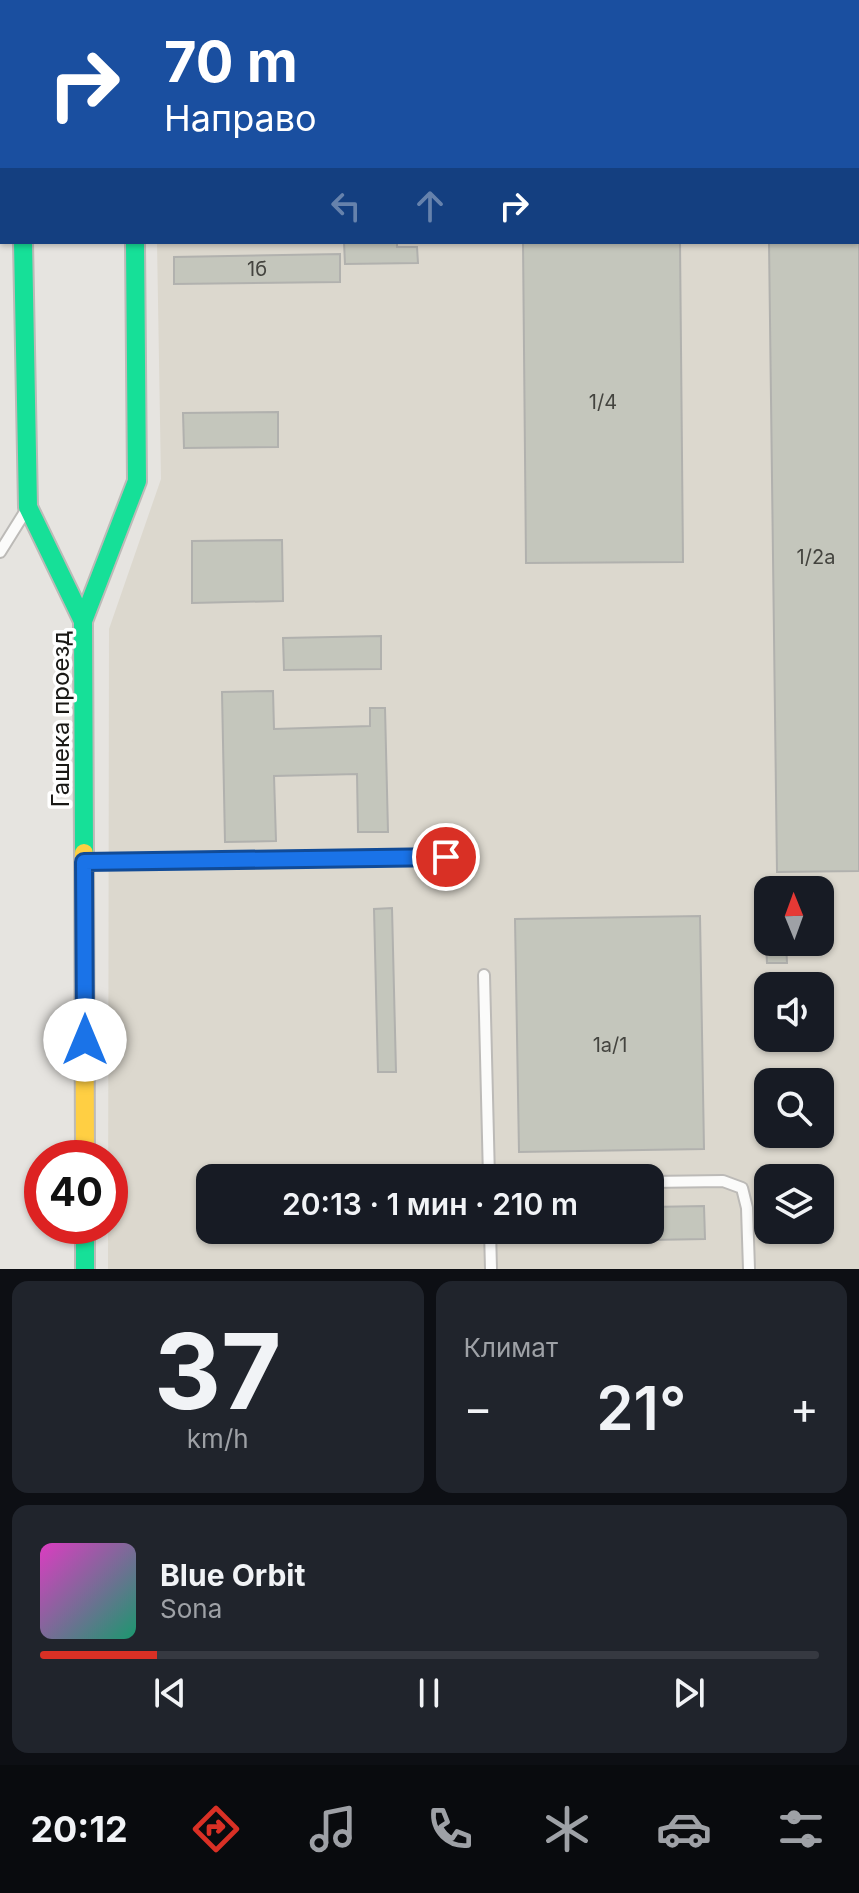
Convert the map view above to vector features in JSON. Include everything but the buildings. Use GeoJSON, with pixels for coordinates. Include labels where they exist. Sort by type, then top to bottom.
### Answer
{"type":"FeatureCollection","features":[{"type":"Feature","properties":{"kind":"street"},"geometry":{"type":"LineString","coordinates":[[23,244],[28,507],[83,621]]}},
{"type":"Feature","properties":{"kind":"street","name":"Гашека проезд"},"geometry":{"type":"LineString","coordinates":[[85,1140],[83,621],[137,481],[135,244]]}},
{"type":"Feature","properties":{"kind":"street"},"geometry":{"type":"LineString","coordinates":[[85,1244],[85,1269]]}},
{"type":"Feature","properties":{"kind":"lane"},"geometry":{"type":"LineString","coordinates":[[0,552],[28,507]]}},
{"type":"Feature","properties":{"kind":"lane"},"geometry":{"type":"LineString","coordinates":[[84,862],[446,857]]}},
{"type":"Feature","properties":{"kind":"lane"},"geometry":{"type":"LineString","coordinates":[[484,975],[489,1164]]}},
{"type":"Feature","properties":{"kind":"lane"},"geometry":{"type":"LineString","coordinates":[[664,1182],[723,1181],[742,1188],[747,1208],[749,1269]]}},
{"type":"Feature","properties":{"kind":"lane"},"geometry":{"type":"LineString","coordinates":[[490,1244],[491,1269]]}},
{"type":"Feature","properties":{"kind":"shaded area"},"geometry":{"type":"Polygon","coordinates":[[[157,244],[859,244],[859,1269],[108,1269],[108,1244],[128,1244],[128,1140],[108,1140],[109,629],[161,479],[157,244]]]}},
{"type":"Feature","properties":{"kind":"traffic: fast"},"geometry":{"type":"LineString","coordinates":[[23,244],[28,507],[83,621]]}},
{"type":"Feature","properties":{"kind":"traffic: fast"},"geometry":{"type":"LineString","coordinates":[[84,853],[83,621],[137,481],[135,244]]}},
{"type":"Feature","properties":{"kind":"traffic: fast"},"geometry":{"type":"LineString","coordinates":[[85,1244],[85,1269]]}},
{"type":"Feature","properties":{"kind":"traffic: slow"},"geometry":{"type":"LineString","coordinates":[[84,853],[85,1140]]}},
{"type":"Feature","properties":{"kind":"route"},"geometry":{"type":"LineString","coordinates":[[85,1040],[84,862],[446,857]]}}]}
